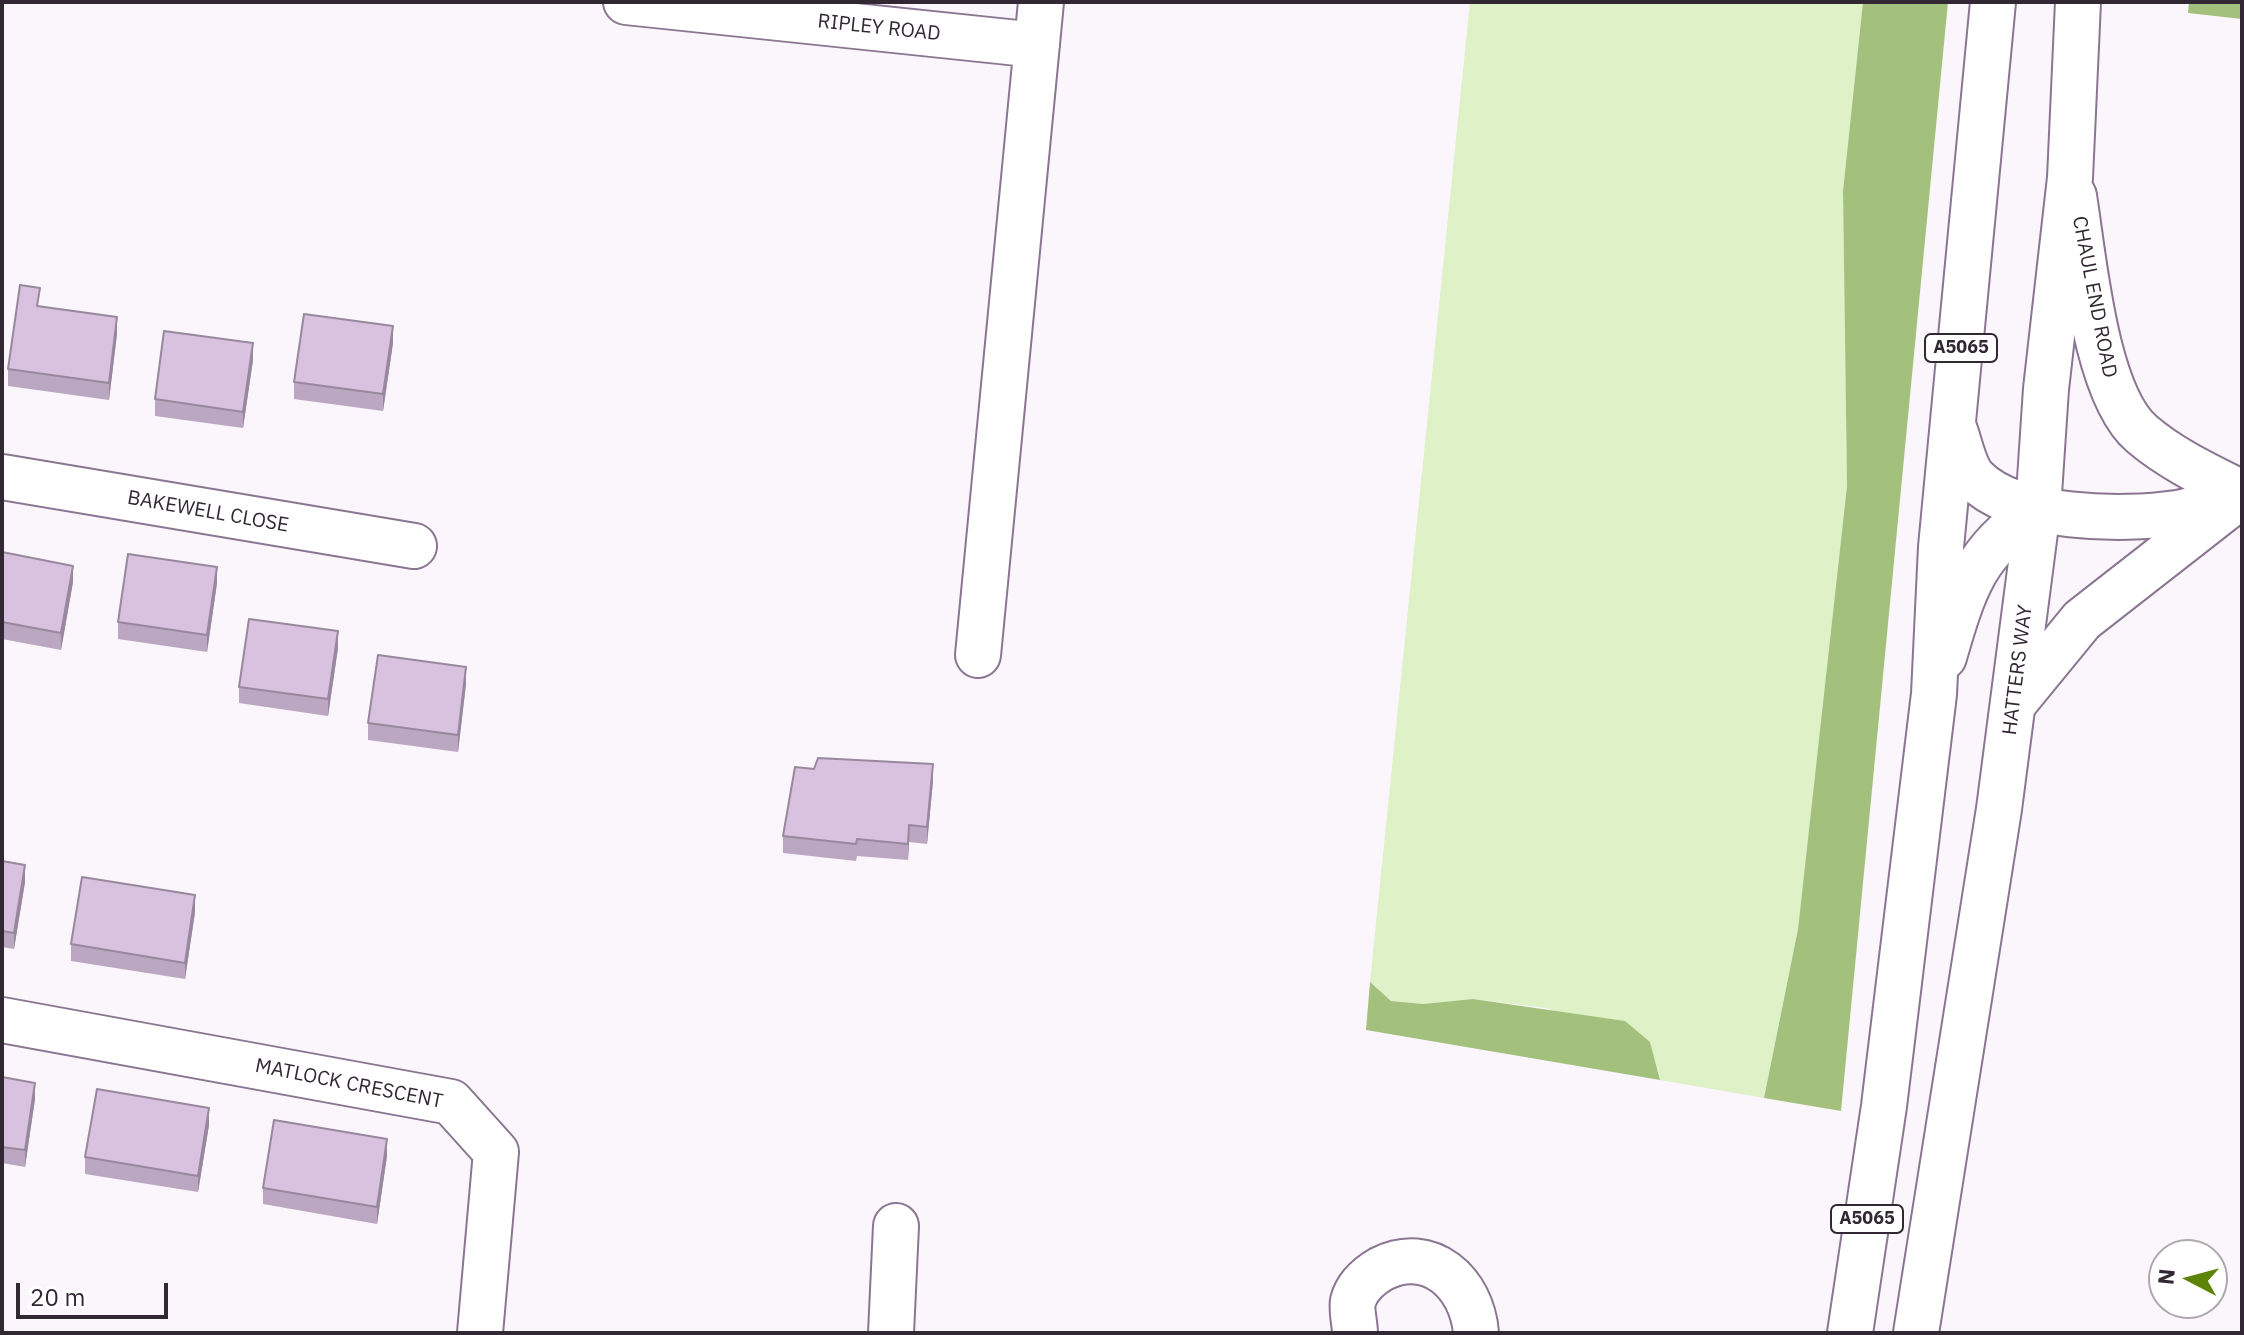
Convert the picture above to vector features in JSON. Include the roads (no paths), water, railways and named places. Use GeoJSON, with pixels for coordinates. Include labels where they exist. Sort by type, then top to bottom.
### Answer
{"type":"FeatureCollection","features":[{"type":"Feature","properties":{"kind":"street","name":"RIPLEY ROAD"},"geometry":{"type":"LineString","coordinates":[[626,2],[1037,45]]}},
{"type":"Feature","properties":{"kind":"street"},"geometry":{"type":"LineString","coordinates":[[978,655],[1041,2]]}},
{"type":"Feature","properties":{"kind":"street","name":"A5065"},"geometry":{"type":"LineString","coordinates":[[1850,1333],[1884,1106],[1934,694],[1941,547],[1993,2]]}},
{"type":"Feature","properties":{"kind":"street","name":"HATTERS WAY"},"geometry":{"type":"LineString","coordinates":[[1916,1333],[2014,703],[2038,509],[2046,389],[2070,178],[2078,2]]}},
{"type":"Feature","properties":{"kind":"street","name":"CHAUL END ROAD"},"geometry":{"type":"LineString","coordinates":[[2070,178],[2101,353],[2115,398],[2140,433],[2192,469],[2242,494]]}},
{"type":"Feature","properties":{"kind":"street"},"geometry":{"type":"LineString","coordinates":[[1954,428],[1973,478],[2007,501],[2038,509],[2118,517],[2178,513],[2242,494]]}},
{"type":"Feature","properties":{"kind":"street","name":"BAKEWELL CLOSE"},"geometry":{"type":"LineString","coordinates":[[2,477],[414,546]]}},
{"type":"Feature","properties":{"kind":"street"},"geometry":{"type":"LineString","coordinates":[[2014,703],[2082,620],[2242,494]]}},
{"type":"Feature","properties":{"kind":"street"},"geometry":{"type":"LineString","coordinates":[[1934,694],[1959,602],[1978,564],[2007,529],[2038,509]]}},
{"type":"Feature","properties":{"kind":"street","name":"MATLOCK CRESCENT"},"geometry":{"type":"LineString","coordinates":[[2,1020],[451,1102],[496,1152],[480,1333]]}},
{"type":"Feature","properties":{"kind":"street"},"geometry":{"type":"LineString","coordinates":[[891,1333],[896,1226]]}},
{"type":"Feature","properties":{"kind":"street"},"geometry":{"type":"LineString","coordinates":[[1355,1333],[1353,1302],[1368,1276],[1400,1260],[1432,1263],[1460,1284],[1476,1333]]}}]}
